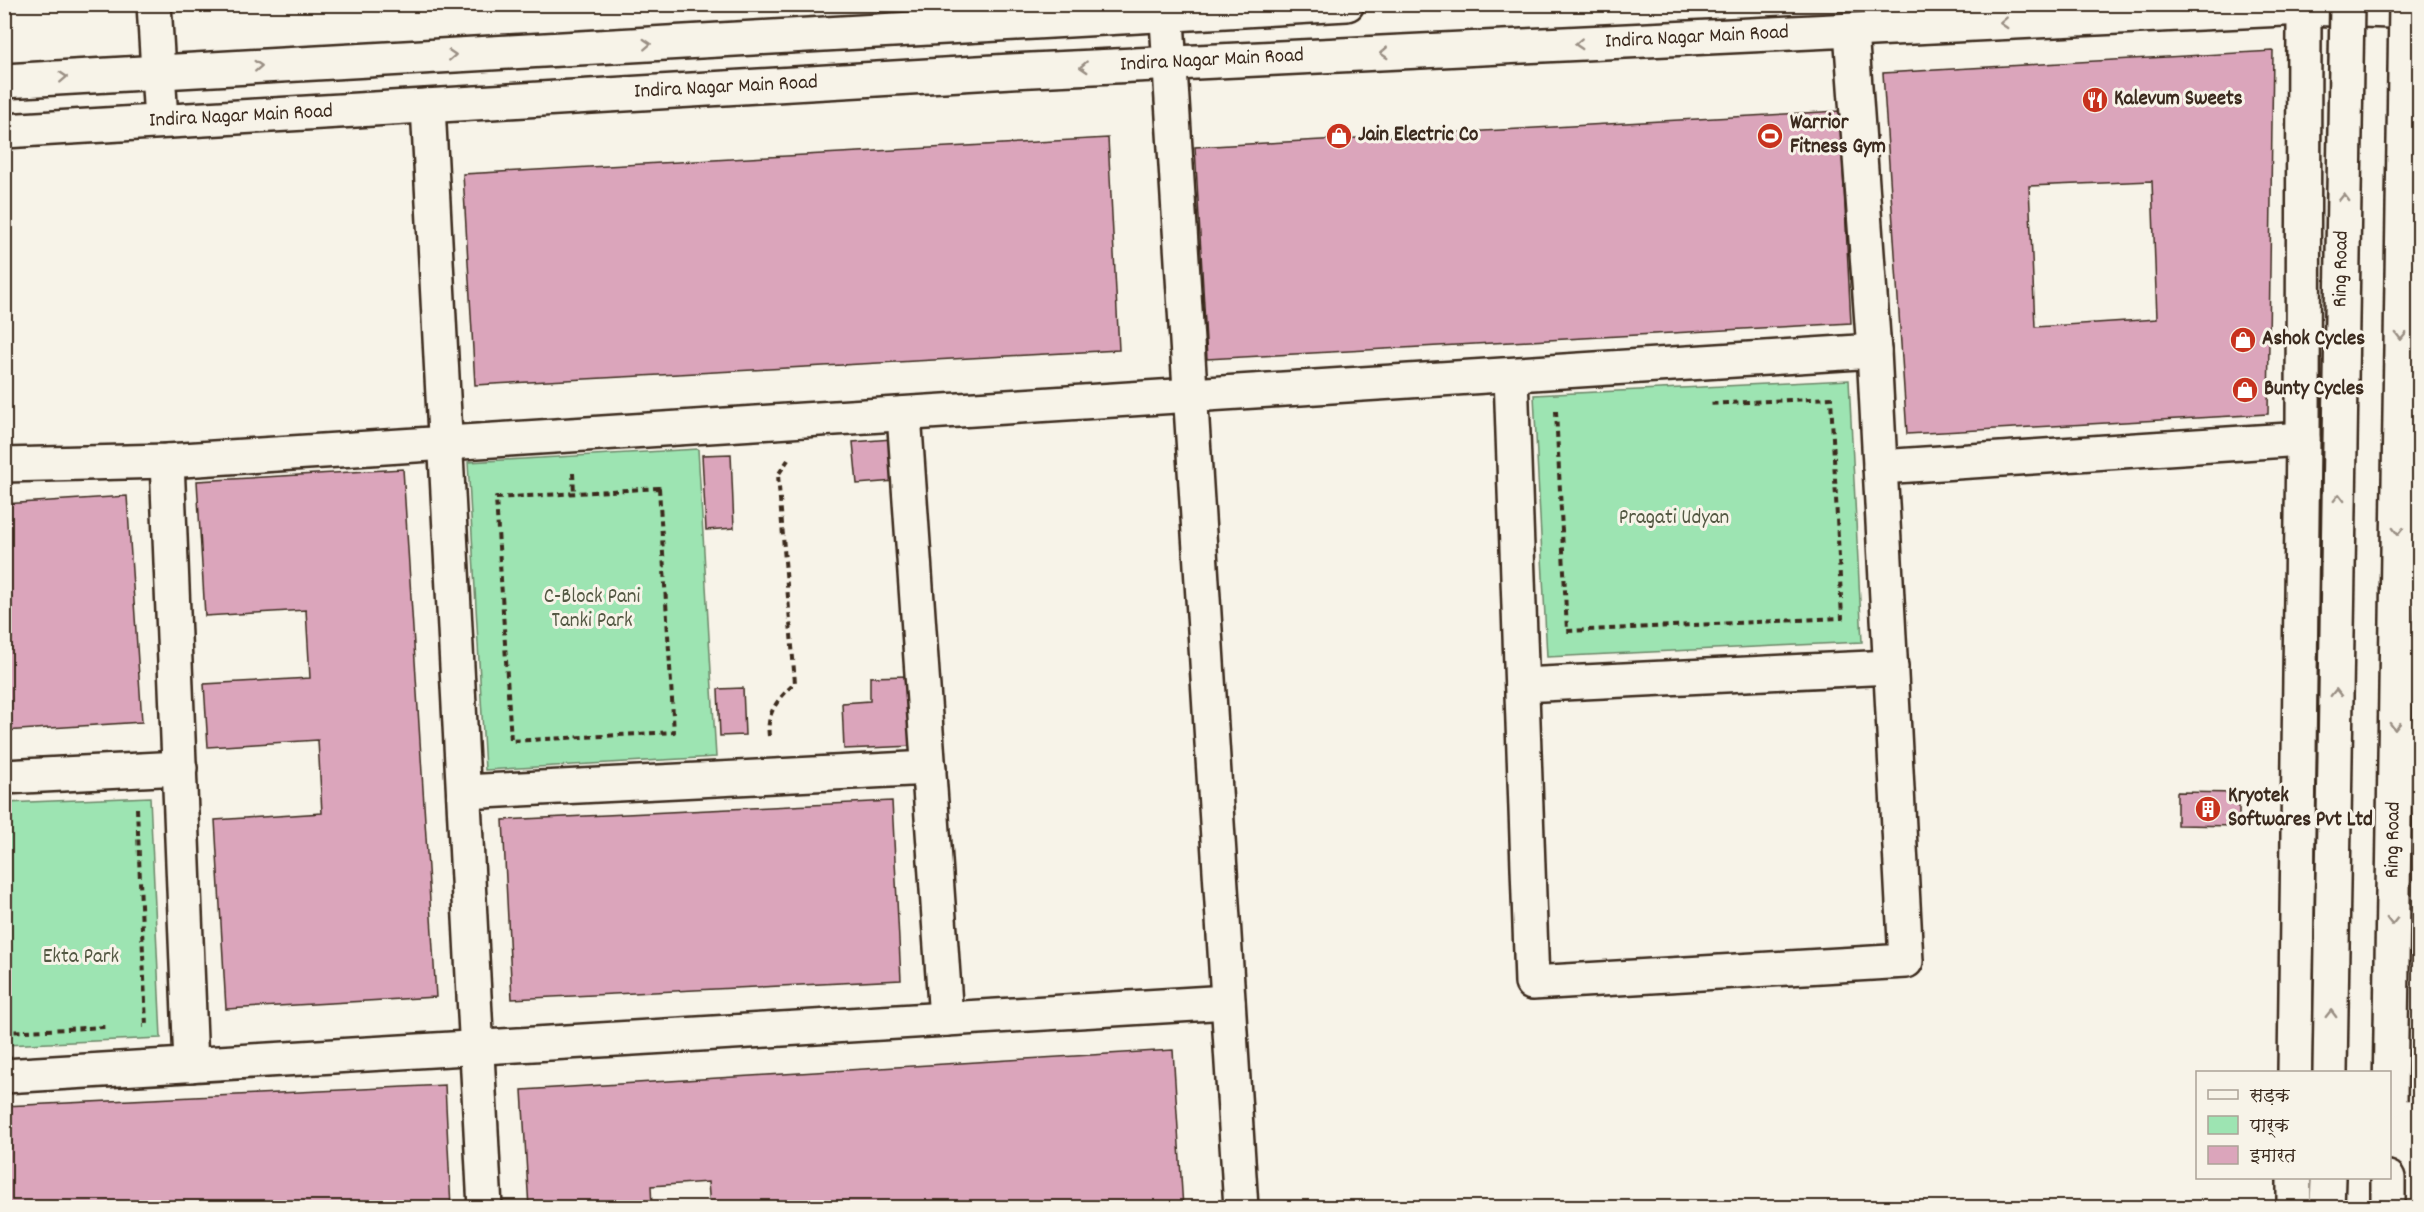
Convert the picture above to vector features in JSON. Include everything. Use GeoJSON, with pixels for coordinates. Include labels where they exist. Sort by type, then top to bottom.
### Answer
{"type":"FeatureCollection","features":[{"type":"Feature","properties":{"kind":"main road"},"geometry":{"type":"LineString","coordinates":[[154,4],[161,121]]}},
{"type":"Feature","properties":{"kind":"main road"},"geometry":{"type":"LineString","coordinates":[[4,81],[158,72],[897,17],[1347,4]]}},
{"type":"Feature","properties":{"kind":"main road","name":"Ring Road"},"geometry":{"type":"LineString","coordinates":[[2330,1071],[2347,4]]}},
{"type":"Feature","properties":{"kind":"main road","name":"Ring Road"},"geometry":{"type":"LineString","coordinates":[[2390,1071],[2406,4]]}},
{"type":"Feature","properties":{"kind":"main road"},"geometry":{"type":"LineString","coordinates":[[2295,1071],[2303,439],[2304,6]]}},
{"type":"Feature","properties":{"kind":"main road","name":"Indira Nagar Main Road"},"geometry":{"type":"LineString","coordinates":[[4,131],[987,72],[1851,31],[2304,6],[2420,12]]}},
{"type":"Feature","properties":{"kind":"main road"},"geometry":{"type":"LineString","coordinates":[[1167,9],[1241,1208]]}},
{"type":"Feature","properties":{"kind":"main road"},"geometry":{"type":"LineString","coordinates":[[1511,375],[1532,983],[1906,961],[1874,351],[1851,31]]}},
{"type":"Feature","properties":{"kind":"main road"},"geometry":{"type":"LineString","coordinates":[[429,106],[485,1208]]}},
{"type":"Feature","properties":{"kind":"main road"},"geometry":{"type":"LineString","coordinates":[[4,465],[167,461],[1874,351]]}},
{"type":"Feature","properties":{"kind":"main road"},"geometry":{"type":"LineString","coordinates":[[904,414],[946,1019]]}},
{"type":"Feature","properties":{"kind":"main road"},"geometry":{"type":"LineString","coordinates":[[1880,467],[2303,439]]}},
{"type":"Feature","properties":{"kind":"main road"},"geometry":{"type":"LineString","coordinates":[[167,461],[191,1065]]}},
{"type":"Feature","properties":{"kind":"main road"},"geometry":{"type":"LineString","coordinates":[[1522,685],[1890,666]]}},
{"type":"Feature","properties":{"kind":"main road"},"geometry":{"type":"LineString","coordinates":[[4,777],[180,768]]}},
{"type":"Feature","properties":{"kind":"main road"},"geometry":{"type":"LineString","coordinates":[[464,792],[929,768]]}},
{"type":"Feature","properties":{"kind":"main road"},"geometry":{"type":"LineString","coordinates":[[4,1076],[1228,1002]]}},
{"type":"Feature","properties":{"kind":"main road"},"geometry":{"type":"LineString","coordinates":[[2294,1179],[2294,1208]]}},
{"type":"Feature","properties":{"kind":"main road"},"geometry":{"type":"LineString","coordinates":[[2328,1179],[2328,1208]]}},
{"type":"Feature","properties":{"kind":"main road"},"geometry":{"type":"LineString","coordinates":[[2388,1179],[2388,1208]]}},
{"type":"Feature","properties":{"kind":"path"},"geometry":{"type":"LineString","coordinates":[[1556,411],[1567,632],[1842,618],[1832,398],[1700,404]]}},
{"type":"Feature","properties":{"kind":"path"},"geometry":{"type":"LineString","coordinates":[[772,776],[767,722],[779,697],[795,683],[778,475],[791,456],[788,421]]}},
{"type":"Feature","properties":{"kind":"path"},"geometry":{"type":"LineString","coordinates":[[659,488],[674,732],[511,741],[496,498],[659,488]]}},
{"type":"Feature","properties":{"kind":"path"},"geometry":{"type":"LineString","coordinates":[[134,1026],[146,1026],[137,805]]}},
{"type":"Feature","properties":{"kind":"path"},"geometry":{"type":"LineString","coordinates":[[4,1032],[111,1027]]}},
{"type":"Feature","properties":{"kind":"green space","name":"Pragati Udyan"},"geometry":{"type":"Polygon","coordinates":[[[1849,380],[1862,642],[1547,657],[1534,395],[1849,380]]]}},
{"type":"Feature","properties":{"kind":"green space","name":"C-Block Pani Tanki Park"},"geometry":{"type":"Polygon","coordinates":[[[698,449],[716,757],[485,770],[468,462],[698,449]]]}},
{"type":"Feature","properties":{"kind":"green space","name":"Ekta Park"},"geometry":{"type":"Polygon","coordinates":[[[150,797],[161,1038],[5,1045],[5,803],[150,797]]]}},
{"type":"Feature","properties":{"kind":"building"},"geometry":{"type":"Polygon","coordinates":[[[2273,51],[2268,414],[1907,434],[1883,73],[2273,51]],[[2152,181],[2029,186],[2035,327],[2157,319],[2152,181]]]}},
{"type":"Feature","properties":{"kind":"building"},"geometry":{"type":"Polygon","coordinates":[[[1840,111],[1851,323],[1207,359],[1195,147],[1840,111]]]}},
{"type":"Feature","properties":{"kind":"building"},"geometry":{"type":"Polygon","coordinates":[[[1108,138],[1119,350],[475,385],[463,174],[1108,138]]]}},
{"type":"Feature","properties":{"kind":"building"},"geometry":{"type":"Polygon","coordinates":[[[892,439],[895,481],[857,484],[853,442],[892,439]]]}},
{"type":"Feature","properties":{"kind":"building"},"geometry":{"type":"Polygon","coordinates":[[[731,454],[734,528],[706,530],[702,455],[731,454]]]}},
{"type":"Feature","properties":{"kind":"building"},"geometry":{"type":"Polygon","coordinates":[[[403,469],[436,997],[226,1009],[215,820],[322,813],[318,740],[208,747],[204,684],[310,678],[306,610],[205,616],[197,481],[403,469]]]}},
{"type":"Feature","properties":{"kind":"building"},"geometry":{"type":"Polygon","coordinates":[[[127,496],[142,722],[4,731],[4,504],[127,496]]]}},
{"type":"Feature","properties":{"kind":"building"},"geometry":{"type":"Polygon","coordinates":[[[908,676],[914,746],[844,749],[842,703],[870,701],[870,677],[908,676]]]}},
{"type":"Feature","properties":{"kind":"building"},"geometry":{"type":"Polygon","coordinates":[[[743,688],[745,735],[720,736],[718,689],[743,688]]]}},
{"type":"Feature","properties":{"kind":"building","name":"Kryotek Softwares Pvt Ltd"},"geometry":{"type":"Polygon","coordinates":[[[2177,792],[2239,793],[2239,826],[2177,825],[2177,792]]]}},
{"type":"Feature","properties":{"kind":"building"},"geometry":{"type":"Polygon","coordinates":[[[892,801],[901,980],[512,999],[503,820],[892,801]]]}},
{"type":"Feature","properties":{"kind":"building"},"geometry":{"type":"Polygon","coordinates":[[[1173,1050],[1183,1208],[710,1208],[708,1182],[651,1186],[652,1208],[529,1208],[522,1090],[1173,1050]]]}},
{"type":"Feature","properties":{"kind":"building"},"geometry":{"type":"Polygon","coordinates":[[[445,1085],[451,1208],[4,1208],[4,1106],[445,1085]]]}},
{"type":"Feature","properties":{"kind":"place","name":"Kalevum Sweets"},"geometry":{"type":"Point","coordinates":[2095,100]}},
{"type":"Feature","properties":{"kind":"place","name":"Jain Electric Co"},"geometry":{"type":"Point","coordinates":[1339,136]}},
{"type":"Feature","properties":{"kind":"place","name":"Warrior Fitness Gym"},"geometry":{"type":"Point","coordinates":[1770,136]}},
{"type":"Feature","properties":{"kind":"place","name":"Ashok Cycles"},"geometry":{"type":"Point","coordinates":[2243,340]}},
{"type":"Feature","properties":{"kind":"place","name":"Bunty Cycles"},"geometry":{"type":"Point","coordinates":[2245,390]}},
{"type":"Feature","properties":{"kind":"place","name":"Kryotek Softwares Pvt Ltd"},"geometry":{"type":"Point","coordinates":[2208,809]}}]}
